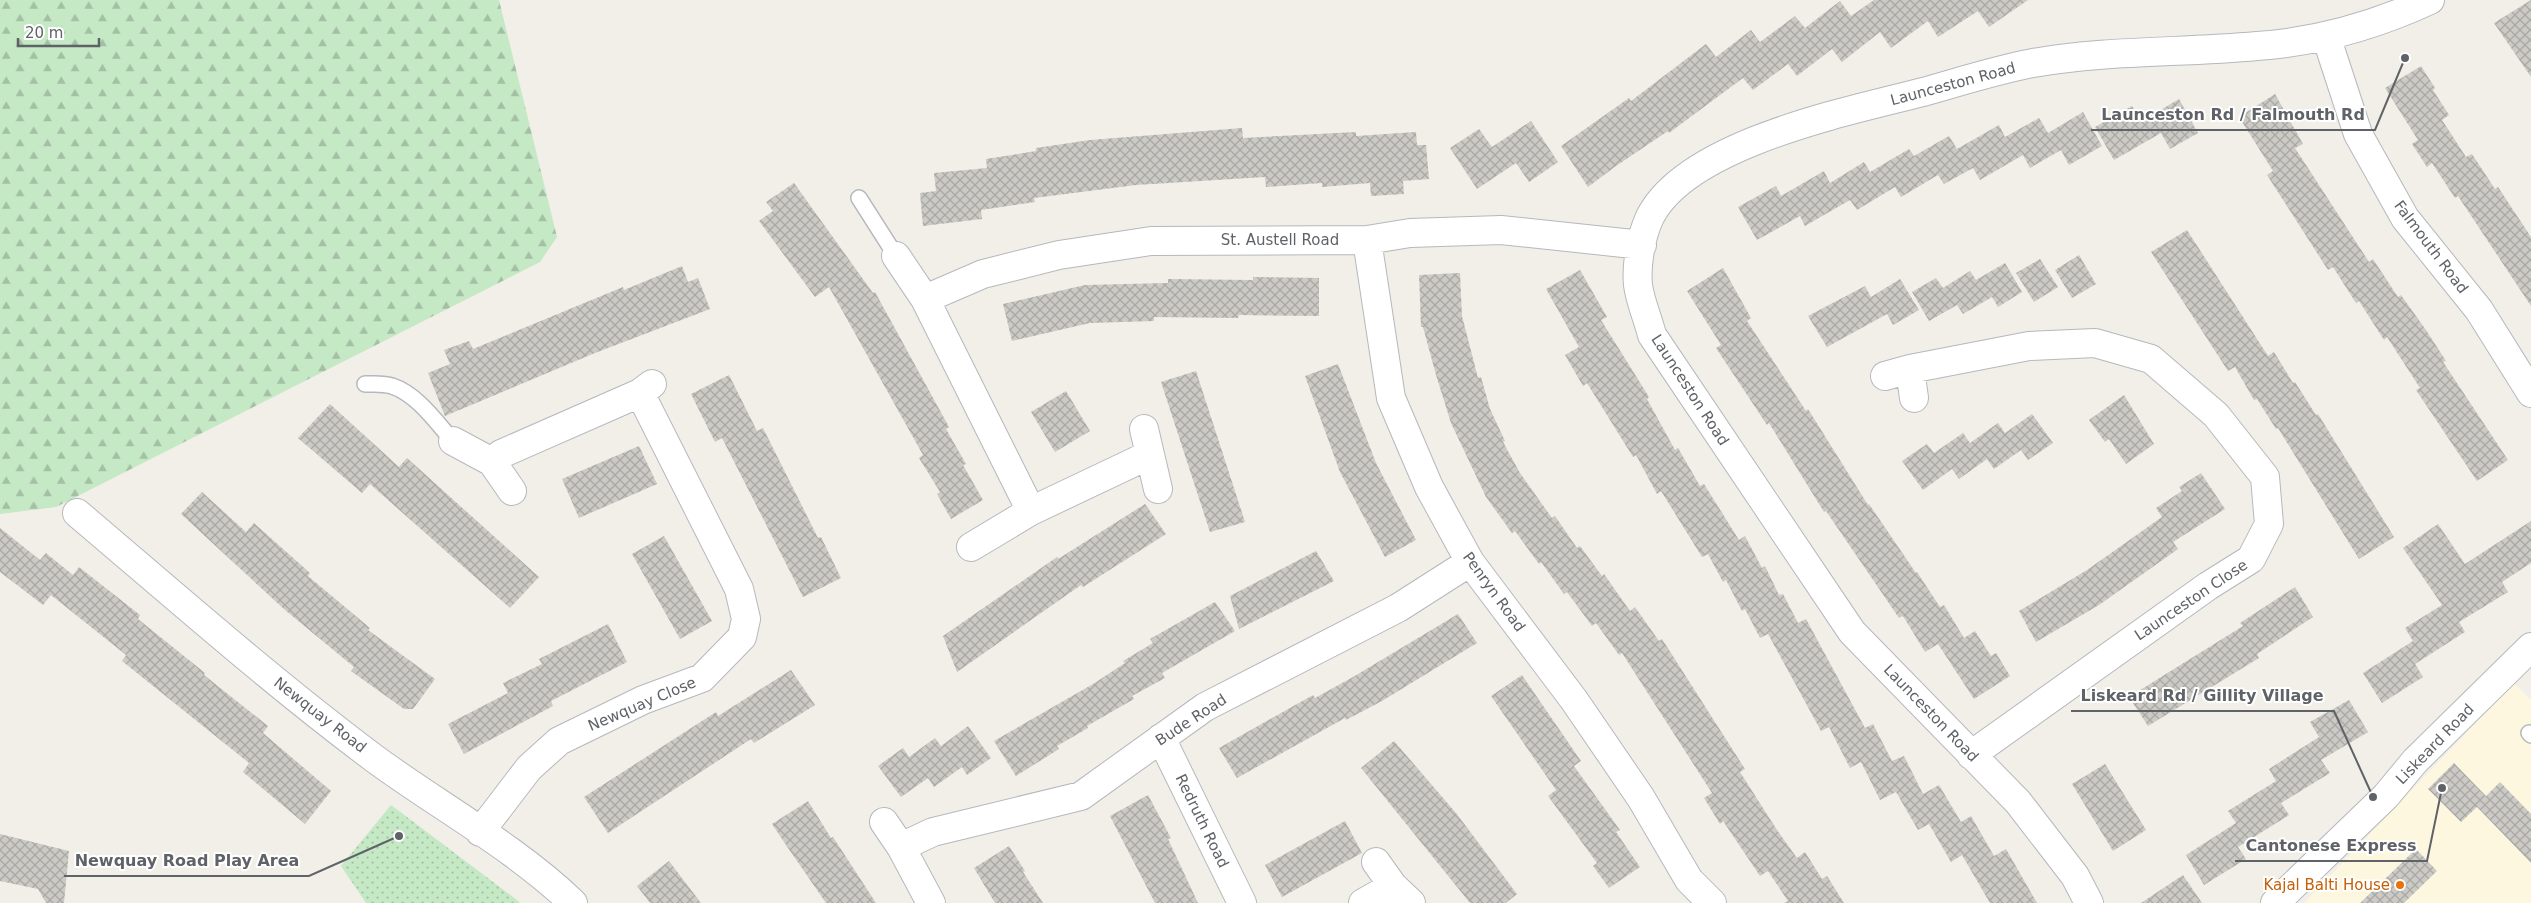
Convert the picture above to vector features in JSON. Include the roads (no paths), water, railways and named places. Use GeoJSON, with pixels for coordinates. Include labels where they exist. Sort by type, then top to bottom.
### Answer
{"type":"FeatureCollection","features":[{"type":"Feature","properties":{"kind":"street","name":"Launceston Road"},"geometry":{"type":"LineString","coordinates":[[2089,903],[2075,876],[2018,802],[1852,632],[1652,335],[1638,284],[1642,245],[1650,218],[1674,186],[1720,157],[1783,130],[2033,63],[2153,51],[2258,46],[2326,36],[2351,29],[2430,0]]}},
{"type":"Feature","properties":{"kind":"street","name":"Falmouth Road"},"geometry":{"type":"LineString","coordinates":[[2326,36],[2358,134],[2406,218],[2479,310],[2531,393]]}},
{"type":"Feature","properties":{"kind":"street","name":"St. Austell Road"},"geometry":{"type":"LineString","coordinates":[[925,299],[993,272],[1059,255],[1151,241],[1367,240],[1410,234],[1501,230],[1642,245]]}},
{"type":"Feature","properties":{"kind":"street","name":"Penryn Road"},"geometry":{"type":"LineString","coordinates":[[1367,240],[1391,398],[1429,487],[1470,562],[1580,708],[1642,798],[1690,880],[1712,903]]}},
{"type":"Feature","properties":{"kind":"street"},"geometry":{"type":"LineString","coordinates":[[896,256],[925,299],[1031,511]]}},
{"type":"Feature","properties":{"kind":"street","name":"Launceston Close"},"geometry":{"type":"LineString","coordinates":[[1914,398],[1898,373],[2030,346],[2096,343],[2151,360],[2216,416],[2265,477],[2269,524],[2251,559],[2208,586],[1972,755]]}},
{"type":"Feature","properties":{"kind":"street","name":"Newquay Close"},"geometry":{"type":"LineString","coordinates":[[480,832],[529,768],[559,741],[643,700],[702,678],[742,637],[746,619],[739,589],[646,388],[501,454],[492,462]]}},
{"type":"Feature","properties":{"kind":"street"},"geometry":{"type":"LineString","coordinates":[[1144,429],[1158,488]]}},
{"type":"Feature","properties":{"kind":"street"},"geometry":{"type":"LineString","coordinates":[[453,441],[492,462],[512,491]]}},
{"type":"Feature","properties":{"kind":"street"},"geometry":{"type":"LineString","coordinates":[[971,547],[1031,511],[1149,455]]}},
{"type":"Feature","properties":{"kind":"street","name":"Newquay Road"},"geometry":{"type":"LineString","coordinates":[[77,513],[307,707],[375,759],[547,878],[573,903]]}},
{"type":"Feature","properties":{"kind":"street","name":"Bude Road"},"geometry":{"type":"LineString","coordinates":[[902,847],[933,832],[1081,796],[1205,708],[1398,608],[1470,562]]}},
{"type":"Feature","properties":{"kind":"street","name":"Liskeard Road"},"geometry":{"type":"LineString","coordinates":[[2275,903],[2386,796],[2415,761],[2531,647]]}},
{"type":"Feature","properties":{"kind":"street","name":"Redruth Road"},"geometry":{"type":"LineString","coordinates":[[1161,738],[1242,903]]}},
{"type":"Feature","properties":{"kind":"street"},"geometry":{"type":"LineString","coordinates":[[884,822],[902,847],[931,903]]}},
{"type":"Feature","properties":{"kind":"street"},"geometry":{"type":"LineString","coordinates":[[1363,903],[1402,895],[1376,862]]}},
{"type":"Feature","properties":{"kind":"lane"},"geometry":{"type":"LineString","coordinates":[[859,198],[896,256]]}},
{"type":"Feature","properties":{"kind":"lane"},"geometry":{"type":"LineString","coordinates":[[365,384],[392,386],[402,391],[431,417],[453,441]]}},
{"type":"Feature","properties":{"kind":"place","name":"Launceston Rd / Falmouth Rd"},"geometry":{"type":"Point","coordinates":[2405,58]}},
{"type":"Feature","properties":{"kind":"place","name":"Cantonese Express"},"geometry":{"type":"Point","coordinates":[2442,788]}},
{"type":"Feature","properties":{"kind":"place","name":"Liskeard Rd / Gillity Village"},"geometry":{"type":"Point","coordinates":[2373,797]}},
{"type":"Feature","properties":{"kind":"place","name":"Newquay Road Play Area"},"geometry":{"type":"Point","coordinates":[399,836]}},
{"type":"Feature","properties":{"kind":"place","name":"Kajal Balti House"},"geometry":{"type":"Point","coordinates":[2400,885]}}]}
